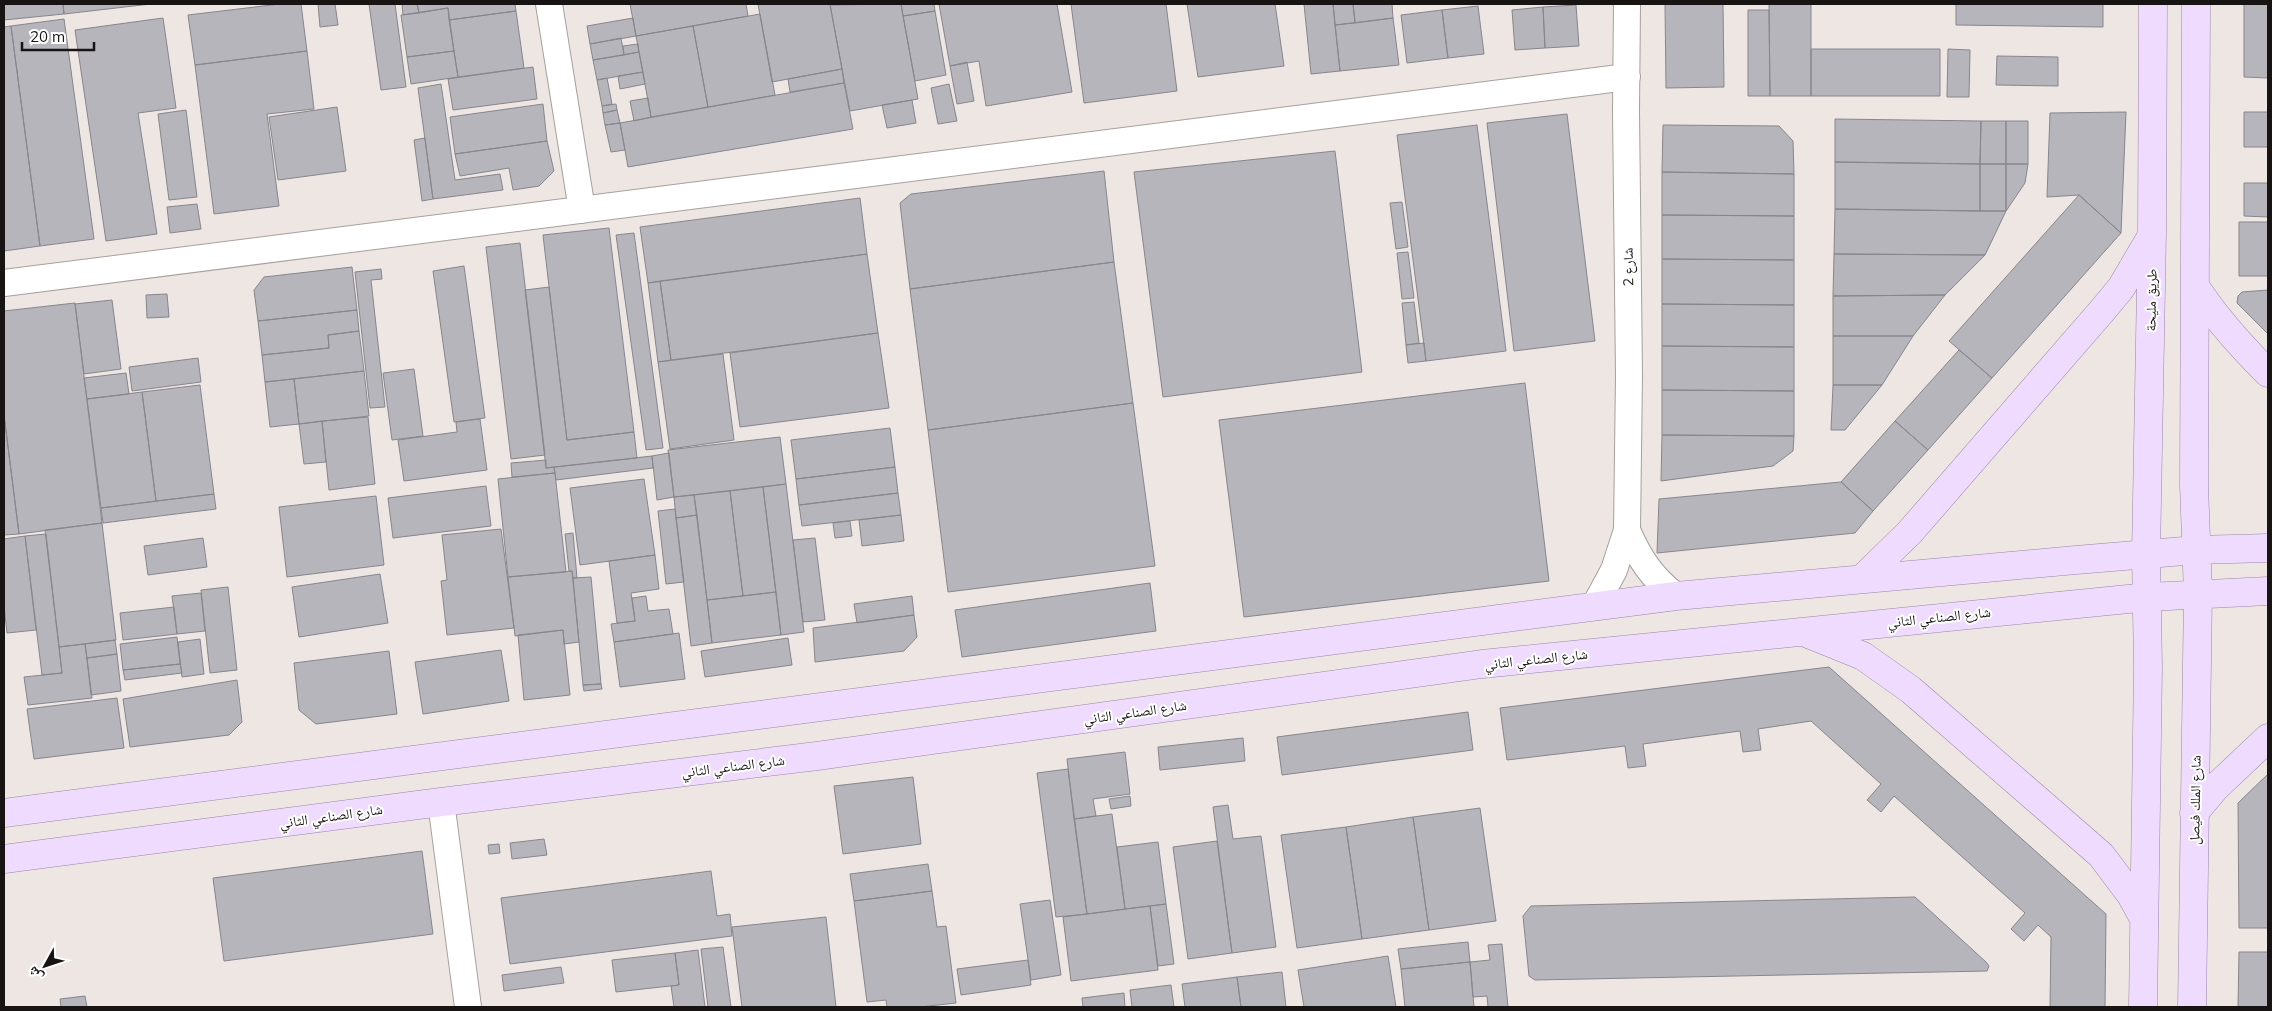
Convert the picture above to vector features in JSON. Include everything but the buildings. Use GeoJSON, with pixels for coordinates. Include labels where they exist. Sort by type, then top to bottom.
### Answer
{"type":"FeatureCollection","features":[{"type":"Feature","properties":{"kind":"main road","name":"طريق مليحة"},"geometry":{"type":"LineString","coordinates":[[2148,597],[2146,555],[2152,234],[2153,4]]}},
{"type":"Feature","properties":{"kind":"main road"},"geometry":{"type":"LineString","coordinates":[[2196,4],[2194,485],[2198,593]]}},
{"type":"Feature","properties":{"kind":"main road"},"geometry":{"type":"LineString","coordinates":[[1862,578],[1910,532],[2101,312],[2121,288],[2138,262],[2152,234]]}},
{"type":"Feature","properties":{"kind":"main road"},"geometry":{"type":"LineString","coordinates":[[2195,286],[2218,320],[2268,373]]}},
{"type":"Feature","properties":{"kind":"main road"},"geometry":{"type":"LineString","coordinates":[[4,814],[1676,596],[1862,578],[2196,550],[2268,548]]}},
{"type":"Feature","properties":{"kind":"main road","name":"شارع الصناعي الثاني"},"geometry":{"type":"LineString","coordinates":[[4,860],[441,802],[826,754],[1482,664],[2148,597],[2268,591]]}},
{"type":"Feature","properties":{"kind":"main road","name":"شارع الملك فيصل"},"geometry":{"type":"LineString","coordinates":[[2192,1007],[2198,593]]}},
{"type":"Feature","properties":{"kind":"main road"},"geometry":{"type":"LineString","coordinates":[[2143,1007],[2148,597]]}},
{"type":"Feature","properties":{"kind":"main road"},"geometry":{"type":"LineString","coordinates":[[1800,631],[1832,642],[1863,656],[1911,690],[2101,855],[2131,895],[2143,917]]}},
{"type":"Feature","properties":{"kind":"main road"},"geometry":{"type":"LineString","coordinates":[[2194,813],[2216,787],[2268,738]]}},
{"type":"Feature","properties":{"kind":"street"},"geometry":{"type":"LineString","coordinates":[[549,4],[582,210]]}},
{"type":"Feature","properties":{"kind":"street","name":"شارع 2"},"geometry":{"type":"LineString","coordinates":[[1594,607],[1614,570],[1627,530],[1630,375],[1626,77],[1627,4]]}},
{"type":"Feature","properties":{"kind":"street"},"geometry":{"type":"LineString","coordinates":[[4,283],[1626,77]]}},
{"type":"Feature","properties":{"kind":"street","name":"شارع 2"},"geometry":{"type":"LineString","coordinates":[[1627,530],[1642,562],[1663,586],[1676,596]]}},
{"type":"Feature","properties":{"kind":"street"},"geometry":{"type":"LineString","coordinates":[[441,802],[468,1007]]}}]}
